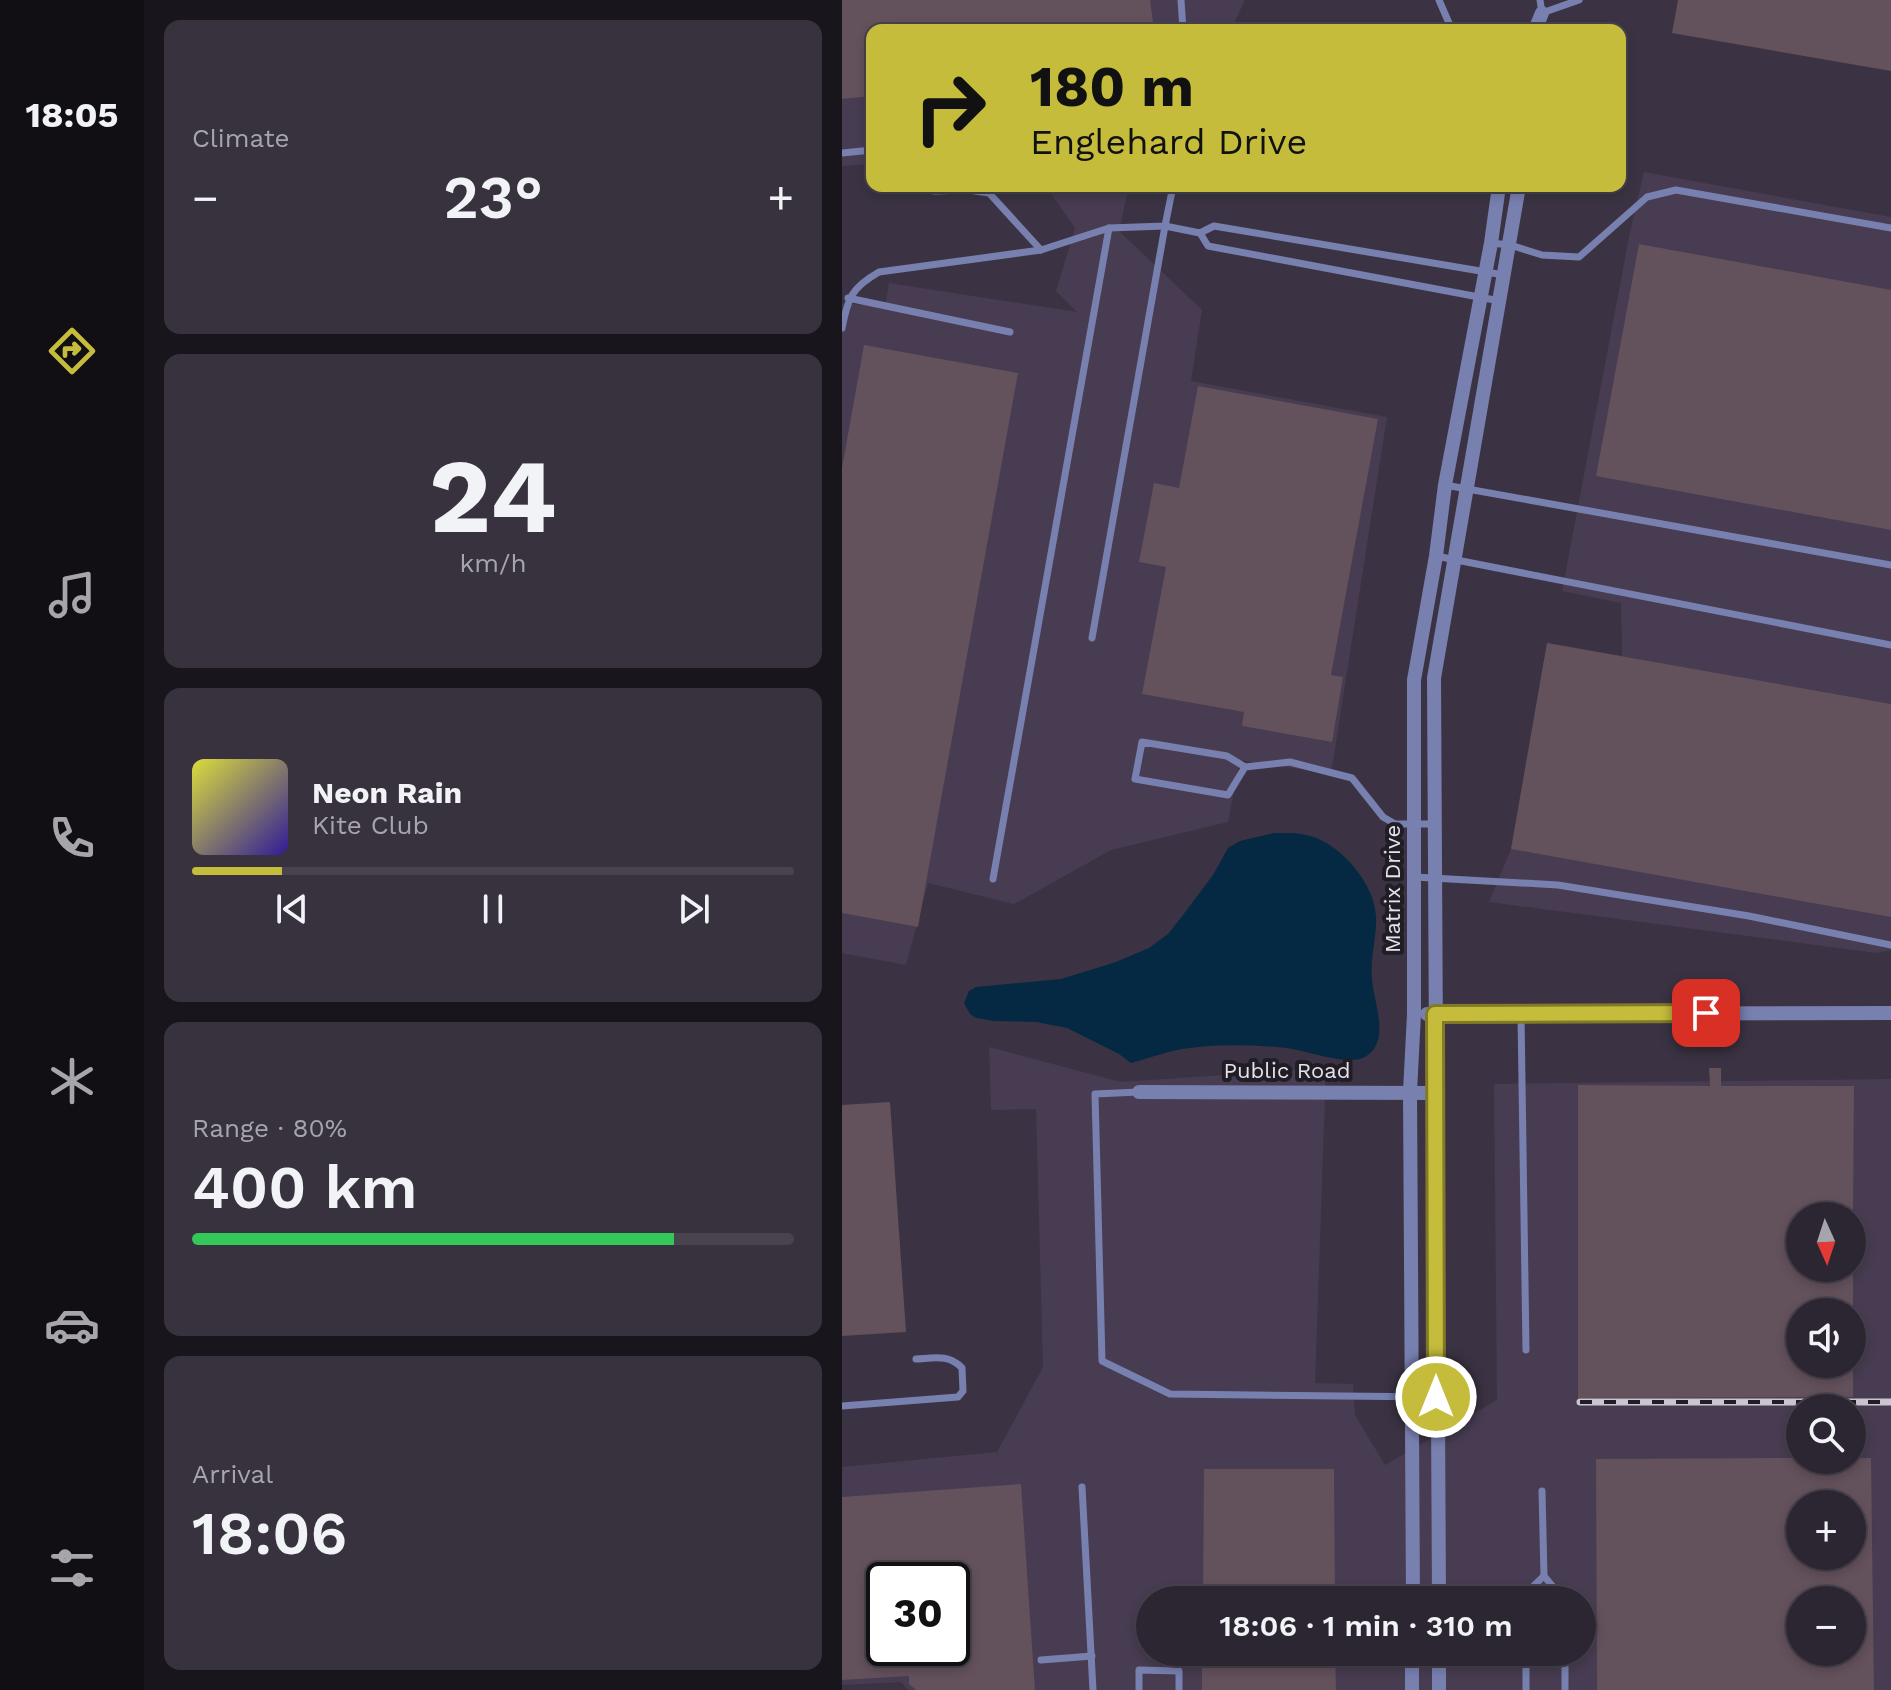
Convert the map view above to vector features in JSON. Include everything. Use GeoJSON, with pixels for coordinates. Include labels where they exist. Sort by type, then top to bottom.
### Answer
{"type":"FeatureCollection","features":[{"type":"Feature","properties":{"kind":"street","name":"Matrix Drive"},"geometry":{"type":"LineString","coordinates":[[1413,1586],[1410,1092],[1414,1014],[1414,680],[1445,485],[1498,192]]}},
{"type":"Feature","properties":{"kind":"street","name":"Matrix Drive"},"geometry":{"type":"LineString","coordinates":[[1439,1586],[1434,678],[1518,192]]}},
{"type":"Feature","properties":{"kind":"street"},"geometry":{"type":"LineString","coordinates":[[1414,1014],[1891,1013]]}},
{"type":"Feature","properties":{"kind":"street","name":"Public Road"},"geometry":{"type":"LineString","coordinates":[[1139,1092],[1436,1093]]}},
{"type":"Feature","properties":{"kind":"street"},"geometry":{"type":"LineString","coordinates":[[1412,1666],[1412,1690]]}},
{"type":"Feature","properties":{"kind":"street"},"geometry":{"type":"LineString","coordinates":[[1439,1666],[1439,1690]]}},
{"type":"Feature","properties":{"kind":"lane"},"geometry":{"type":"LineString","coordinates":[[1181,0],[1183,24]]}},
{"type":"Feature","properties":{"kind":"lane"},"geometry":{"type":"LineString","coordinates":[[1439,0],[1449,24]]}},
{"type":"Feature","properties":{"kind":"lane"},"geometry":{"type":"LineString","coordinates":[[1541,6],[1579,0]]}},
{"type":"Feature","properties":{"kind":"lane"},"geometry":{"type":"LineString","coordinates":[[842,153],[866,151]]}},
{"type":"Feature","properties":{"kind":"lane"},"geometry":{"type":"LineString","coordinates":[[1491,243],[1510,245],[1542,255],[1579,257],[1647,197],[1676,190],[1891,228]]}},
{"type":"Feature","properties":{"kind":"lane"},"geometry":{"type":"LineString","coordinates":[[982,192],[989,193],[1041,250]]}},
{"type":"Feature","properties":{"kind":"lane"},"geometry":{"type":"LineString","coordinates":[[1092,638],[1172,192]]}},
{"type":"Feature","properties":{"kind":"lane"},"geometry":{"type":"LineString","coordinates":[[842,328],[848,298],[862,282],[879,272],[1041,250],[1109,228],[1165,226],[1200,233],[1214,226],[1504,275]]}},
{"type":"Feature","properties":{"kind":"lane"},"geometry":{"type":"LineString","coordinates":[[993,879],[1109,228]]}},
{"type":"Feature","properties":{"kind":"lane"},"geometry":{"type":"LineString","coordinates":[[1200,233],[1208,246],[1500,301]]}},
{"type":"Feature","properties":{"kind":"lane"},"geometry":{"type":"LineString","coordinates":[[848,298],[1010,332]]}},
{"type":"Feature","properties":{"kind":"lane"},"geometry":{"type":"LineString","coordinates":[[1445,485],[1891,565]]}},
{"type":"Feature","properties":{"kind":"lane"},"geometry":{"type":"LineString","coordinates":[[1436,556],[1891,645]]}},
{"type":"Feature","properties":{"kind":"lane"},"geometry":{"type":"LineString","coordinates":[[1245,767],[1228,795],[1135,779],[1142,742],[1227,756],[1245,767],[1290,762],[1352,778],[1383,817],[1395,824],[1436,824]]}},
{"type":"Feature","properties":{"kind":"lane"},"geometry":{"type":"LineString","coordinates":[[1414,877],[1558,885],[1749,916],[1891,945]]}},
{"type":"Feature","properties":{"kind":"lane"},"geometry":{"type":"LineString","coordinates":[[1521,1013],[1526,1350]]}},
{"type":"Feature","properties":{"kind":"lane"},"geometry":{"type":"LineString","coordinates":[[1139,1092],[1095,1094],[1102,1361],[1170,1394],[1436,1397]]}},
{"type":"Feature","properties":{"kind":"lane"},"geometry":{"type":"LineString","coordinates":[[842,1406],[958,1397],[963,1391],[962,1368],[958,1363],[947,1357],[916,1359]]}},
{"type":"Feature","properties":{"kind":"lane"},"geometry":{"type":"LineString","coordinates":[[1082,1487],[1093,1690]]}},
{"type":"Feature","properties":{"kind":"lane"},"geometry":{"type":"LineString","coordinates":[[1542,1491],[1544,1576],[1552,1586]]}},
{"type":"Feature","properties":{"kind":"lane"},"geometry":{"type":"LineString","coordinates":[[1535,1586],[1544,1576]]}},
{"type":"Feature","properties":{"kind":"lane"},"geometry":{"type":"LineString","coordinates":[[1041,1660],[1092,1656]]}},
{"type":"Feature","properties":{"kind":"lane"},"geometry":{"type":"LineString","coordinates":[[1526,1666],[1526,1690]]}},
{"type":"Feature","properties":{"kind":"lane"},"geometry":{"type":"LineString","coordinates":[[1565,1666],[1565,1690]]}},
{"type":"Feature","properties":{"kind":"lane"},"geometry":{"type":"LineString","coordinates":[[1139,1690],[1139,1670],[1179,1671],[1179,1690]]}},
{"type":"Feature","properties":{"kind":"shaded area"},"geometry":{"type":"Polygon","coordinates":[[[842,0],[1245,0],[1234,24],[866,24],[866,164],[842,166],[842,0]]]}},
{"type":"Feature","properties":{"kind":"shaded area"},"geometry":{"type":"Polygon","coordinates":[[[1644,172],[1891,217],[1891,950],[1876,953],[1489,902],[1511,849],[1547,643],[1622,656],[1621,603],[1562,591],[1644,172]]]}},
{"type":"Feature","properties":{"kind":"shaded area"},"geometry":{"type":"Polygon","coordinates":[[[1050,192],[1128,192],[1119,231],[1202,310],[1191,381],[1387,417],[1331,774],[1240,760],[1228,822],[1111,850],[1014,904],[928,883],[906,965],[842,953],[842,303],[885,307],[889,283],[1077,312],[1056,291],[1075,228],[1050,192]]]}},
{"type":"Feature","properties":{"kind":"shaded area"},"geometry":{"type":"Polygon","coordinates":[[[989,1047],[1121,1082],[1326,1068],[1315,1383],[1353,1384],[1355,1415],[1385,1465],[1497,1400],[1494,1084],[1891,1079],[1891,1690],[908,1690],[901,1682],[842,1685],[842,1467],[997,1452],[1043,1367],[1036,1109],[991,1110],[989,1047]]]}},
{"type":"Feature","properties":{"kind":"water"},"geometry":{"type":"Polygon","coordinates":[[[1274,833],[1306,835],[1322,840],[1344,856],[1370,892],[1376,917],[1372,970],[1379,1031],[1378,1041],[1365,1057],[1348,1060],[1287,1048],[1226,1045],[1182,1049],[1131,1063],[1067,1028],[1036,1022],[994,1021],[970,1014],[964,1003],[969,991],[976,987],[1061,979],[1149,948],[1168,934],[1213,875],[1228,848],[1240,841],[1274,833]]]}},
{"type":"Feature","properties":{"kind":"building"},"geometry":{"type":"Polygon","coordinates":[[[842,0],[1150,0],[1153,24],[866,24],[866,97],[842,99],[842,0]]]}},
{"type":"Feature","properties":{"kind":"building"},"geometry":{"type":"Polygon","coordinates":[[[1678,0],[1891,0],[1891,71],[1672,33],[1678,0]]]}},
{"type":"Feature","properties":{"kind":"building"},"geometry":{"type":"Polygon","coordinates":[[[1639,244],[1891,290],[1891,530],[1596,476],[1639,244]]]}},
{"type":"Feature","properties":{"kind":"building"},"geometry":{"type":"Polygon","coordinates":[[[864,345],[1018,373],[918,927],[842,913],[842,468],[864,345]]]}},
{"type":"Feature","properties":{"kind":"building"},"geometry":{"type":"Polygon","coordinates":[[[1198,386],[1378,419],[1331,675],[1343,677],[1332,742],[1242,726],[1244,712],[1142,694],[1166,567],[1139,562],[1154,483],[1179,488],[1198,386]]]}},
{"type":"Feature","properties":{"kind":"building"},"geometry":{"type":"Polygon","coordinates":[[[1547,643],[1891,704],[1891,917],[1511,849],[1547,643]]]}},
{"type":"Feature","properties":{"kind":"building"},"geometry":{"type":"Polygon","coordinates":[[[1709,1068],[1721,1068],[1721,1086],[1854,1086],[1853,1202],[1786,1202],[1786,1282],[1853,1282],[1853,1298],[1786,1298],[1786,1378],[1853,1378],[1853,1394],[1578,1398],[1578,1085],[1710,1086],[1709,1068]]]}},
{"type":"Feature","properties":{"kind":"building"},"geometry":{"type":"Polygon","coordinates":[[[890,1102],[906,1332],[842,1336],[842,1105],[890,1102]]]}},
{"type":"Feature","properties":{"kind":"building"},"geometry":{"type":"Polygon","coordinates":[[[1786,1458],[1786,1474],[1866,1474],[1866,1458],[1871,1458],[1874,1690],[1597,1690],[1596,1459],[1786,1458]]]}},
{"type":"Feature","properties":{"kind":"building"},"geometry":{"type":"Polygon","coordinates":[[[1204,1469],[1334,1469],[1335,1586],[1203,1586],[1204,1469]]]}},
{"type":"Feature","properties":{"kind":"building"},"geometry":{"type":"Polygon","coordinates":[[[1021,1484],[1035,1690],[916,1690],[909,1684],[909,1676],[842,1680],[842,1497],[1021,1484]]]}},
{"type":"Feature","properties":{"kind":"building"},"geometry":{"type":"Polygon","coordinates":[[[1202,1666],[1335,1666],[1336,1690],[1202,1690],[1202,1666]]]}},
{"type":"Feature","properties":{"kind":"railway"},"geometry":{"type":"LineString","coordinates":[[1580,1402],[1891,1402]]}},
{"type":"Feature","properties":{"kind":"route"},"geometry":{"type":"LineString","coordinates":[[1436,1397],[1435,1014],[1706,1013]]}}]}
